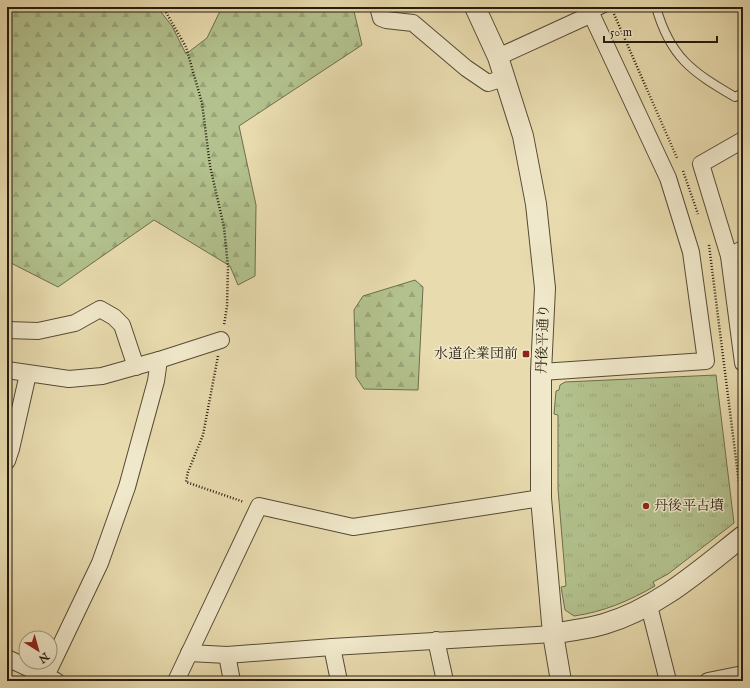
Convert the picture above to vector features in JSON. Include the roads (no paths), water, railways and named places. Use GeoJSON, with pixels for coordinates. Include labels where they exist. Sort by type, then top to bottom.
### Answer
{"type":"FeatureCollection","features":[{"type":"Feature","properties":{"kind":"street"},"geometry":{"type":"LineString","coordinates":[[378,7],[381,18],[413,24],[466,68],[488,83],[504,78]]}},
{"type":"Feature","properties":{"kind":"street","name":"丹後平通り"},"geometry":{"type":"LineString","coordinates":[[475,7],[498,57],[523,136],[536,204],[545,288],[541,372],[540,498],[553,634],[561,681]]}},
{"type":"Feature","properties":{"kind":"street"},"geometry":{"type":"LineString","coordinates":[[498,57],[590,11],[668,178],[692,252],[706,361],[541,372]]}},
{"type":"Feature","properties":{"kind":"street"},"geometry":{"type":"LineString","coordinates":[[743,140],[701,164],[736,253],[743,363]]}},
{"type":"Feature","properties":{"kind":"street"},"geometry":{"type":"LineString","coordinates":[[7,330],[38,331],[75,323],[100,309],[114,317],[122,325],[136,367]]}},
{"type":"Feature","properties":{"kind":"street"},"geometry":{"type":"LineString","coordinates":[[7,370],[69,379],[102,376],[136,367],[221,340]]}},
{"type":"Feature","properties":{"kind":"street"},"geometry":{"type":"LineString","coordinates":[[7,658],[51,678],[102,556],[129,480],[156,381],[159,360]]}},
{"type":"Feature","properties":{"kind":"street"},"geometry":{"type":"LineString","coordinates":[[7,461],[28,374]]}},
{"type":"Feature","properties":{"kind":"street"},"geometry":{"type":"LineString","coordinates":[[176,681],[259,506],[353,527],[540,498]]}},
{"type":"Feature","properties":{"kind":"street"},"geometry":{"type":"LineString","coordinates":[[189,653],[227,655],[436,640],[553,634],[604,624],[649,606],[691,578],[743,536]]}},
{"type":"Feature","properties":{"kind":"street"},"geometry":{"type":"LineString","coordinates":[[649,606],[668,681]]}},
{"type":"Feature","properties":{"kind":"street"},"geometry":{"type":"LineString","coordinates":[[436,640],[445,681]]}},
{"type":"Feature","properties":{"kind":"street"},"geometry":{"type":"LineString","coordinates":[[332,647],[339,681]]}},
{"type":"Feature","properties":{"kind":"street"},"geometry":{"type":"LineString","coordinates":[[227,655],[232,681]]}},
{"type":"Feature","properties":{"kind":"street"},"geometry":{"type":"LineString","coordinates":[[708,681],[743,674]]}},
{"type":"Feature","properties":{"kind":"lane"},"geometry":{"type":"LineString","coordinates":[[590,11],[607,7]]}},
{"type":"Feature","properties":{"kind":"lane"},"geometry":{"type":"LineString","coordinates":[[656,7],[661,26],[671,46],[682,59],[707,80],[736,97],[743,93]]}},
{"type":"Feature","properties":{"kind":"place","name":"水道企業団前"},"geometry":{"type":"Point","coordinates":[526,354]}},
{"type":"Feature","properties":{"kind":"place","name":"丹後平古墳"},"geometry":{"type":"Point","coordinates":[646,506]}}]}
